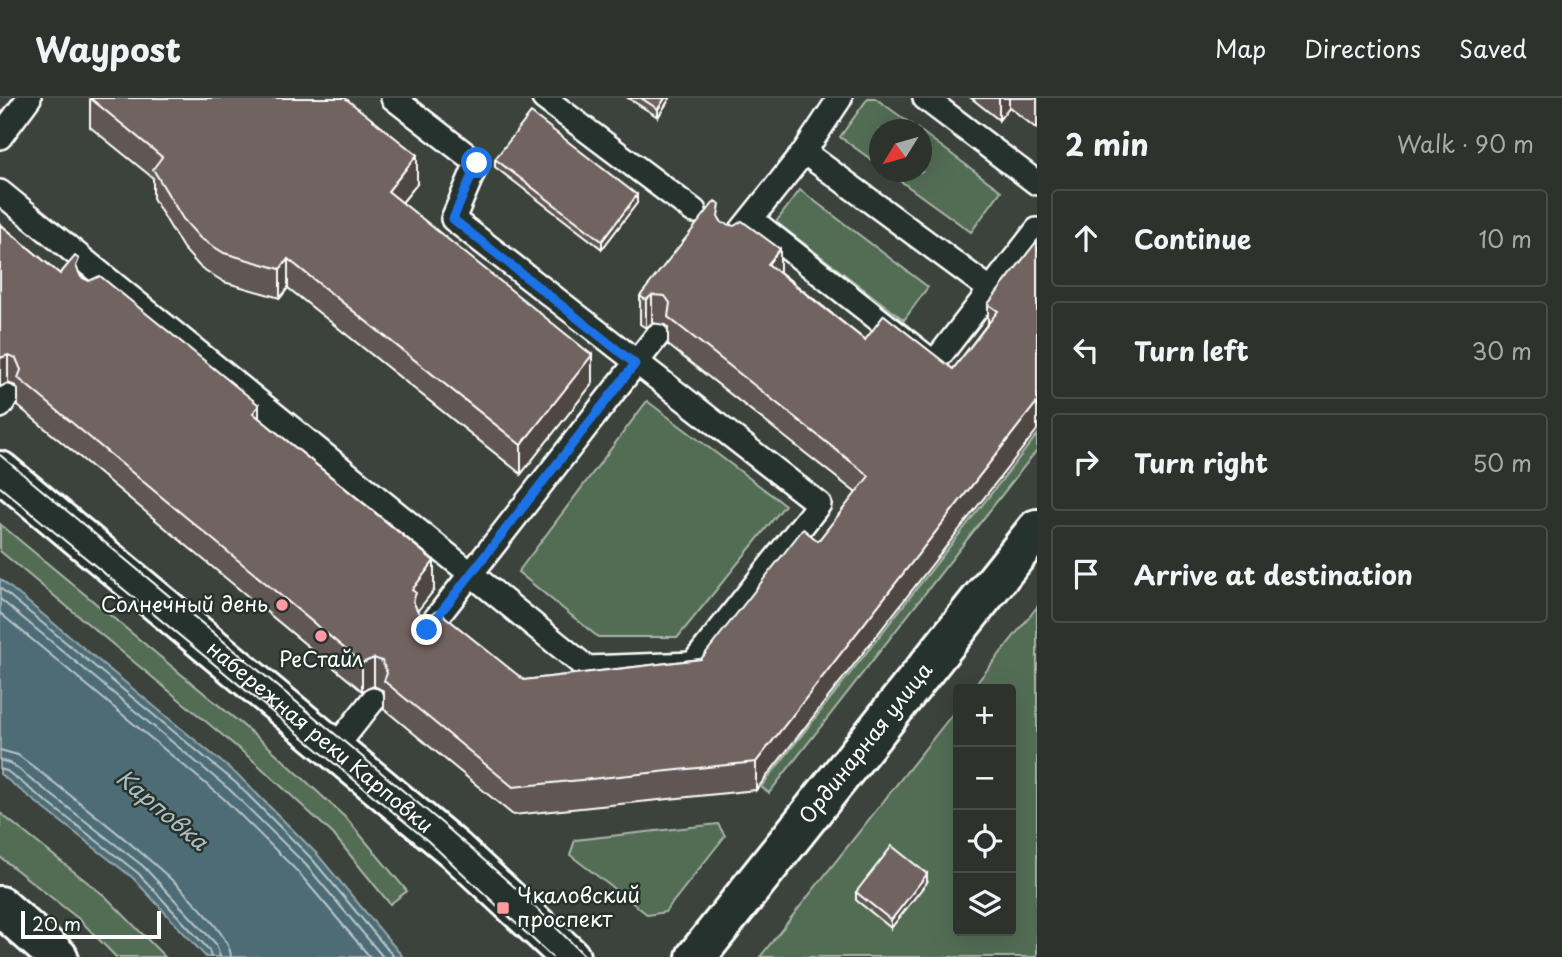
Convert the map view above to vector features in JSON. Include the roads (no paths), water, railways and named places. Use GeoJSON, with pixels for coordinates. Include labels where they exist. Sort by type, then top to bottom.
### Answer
{"type":"FeatureCollection","features":[{"type":"Feature","properties":{"kind":"street","name":"набережная реки Карповки"},"geometry":{"type":"LineString","coordinates":[[0,471],[454,849],[570,957]]}},
{"type":"Feature","properties":{"kind":"street","name":"Ординарная улица"},"geometry":{"type":"LineString","coordinates":[[696,957],[1037,528]]}},
{"type":"Feature","properties":{"kind":"street"},"geometry":{"type":"LineString","coordinates":[[0,906],[58,957]]}},
{"type":"Feature","properties":{"kind":"lane"},"geometry":{"type":"LineString","coordinates":[[0,137],[29,98]]}},
{"type":"Feature","properties":{"kind":"lane"},"geometry":{"type":"LineString","coordinates":[[0,192],[587,668],[693,664],[819,504],[635,364],[453,219],[477,163],[393,98]]}},
{"type":"Feature","properties":{"kind":"lane"},"geometry":{"type":"LineString","coordinates":[[544,98],[694,211]]}},
{"type":"Feature","properties":{"kind":"lane"},"geometry":{"type":"LineString","coordinates":[[731,241],[752,220],[804,152],[840,98]]}},
{"type":"Feature","properties":{"kind":"lane"},"geometry":{"type":"LineString","coordinates":[[925,98],[1037,183]]}},
{"type":"Feature","properties":{"kind":"lane"},"geometry":{"type":"LineString","coordinates":[[804,152],[991,290]]}},
{"type":"Feature","properties":{"kind":"lane"},"geometry":{"type":"LineString","coordinates":[[752,220],[934,363],[1037,230]]}},
{"type":"Feature","properties":{"kind":"lane"},"geometry":{"type":"LineString","coordinates":[[90,295],[105,276]]}},
{"type":"Feature","properties":{"kind":"lane"},"geometry":{"type":"LineString","coordinates":[[427,630],[657,336]]}},
{"type":"Feature","properties":{"kind":"lane"},"geometry":{"type":"LineString","coordinates":[[334,748],[373,700]]}},
{"type":"Feature","properties":{"kind":"water","name":"Карповка"},"geometry":{"type":"Polygon","coordinates":[[[0,579],[241,778],[317,854],[403,957],[206,957],[133,878],[0,774],[0,579]]]}},
{"type":"Feature","properties":{"kind":"tram line"},"geometry":{"type":"LineString","coordinates":[[0,455],[443,824],[519,891],[586,957]]}},
{"type":"Feature","properties":{"kind":"tram line"},"geometry":{"type":"LineString","coordinates":[[0,487],[428,841],[552,957]]}},
{"type":"Feature","properties":{"kind":"place","name":"Солнечный день"},"geometry":{"type":"Point","coordinates":[282,605]}},
{"type":"Feature","properties":{"kind":"place","name":"РеСтайл"},"geometry":{"type":"Point","coordinates":[321,636]}},
{"type":"Feature","properties":{"kind":"place","name":"Чкаловский проспект"},"geometry":{"type":"Point","coordinates":[503,908]}}]}
